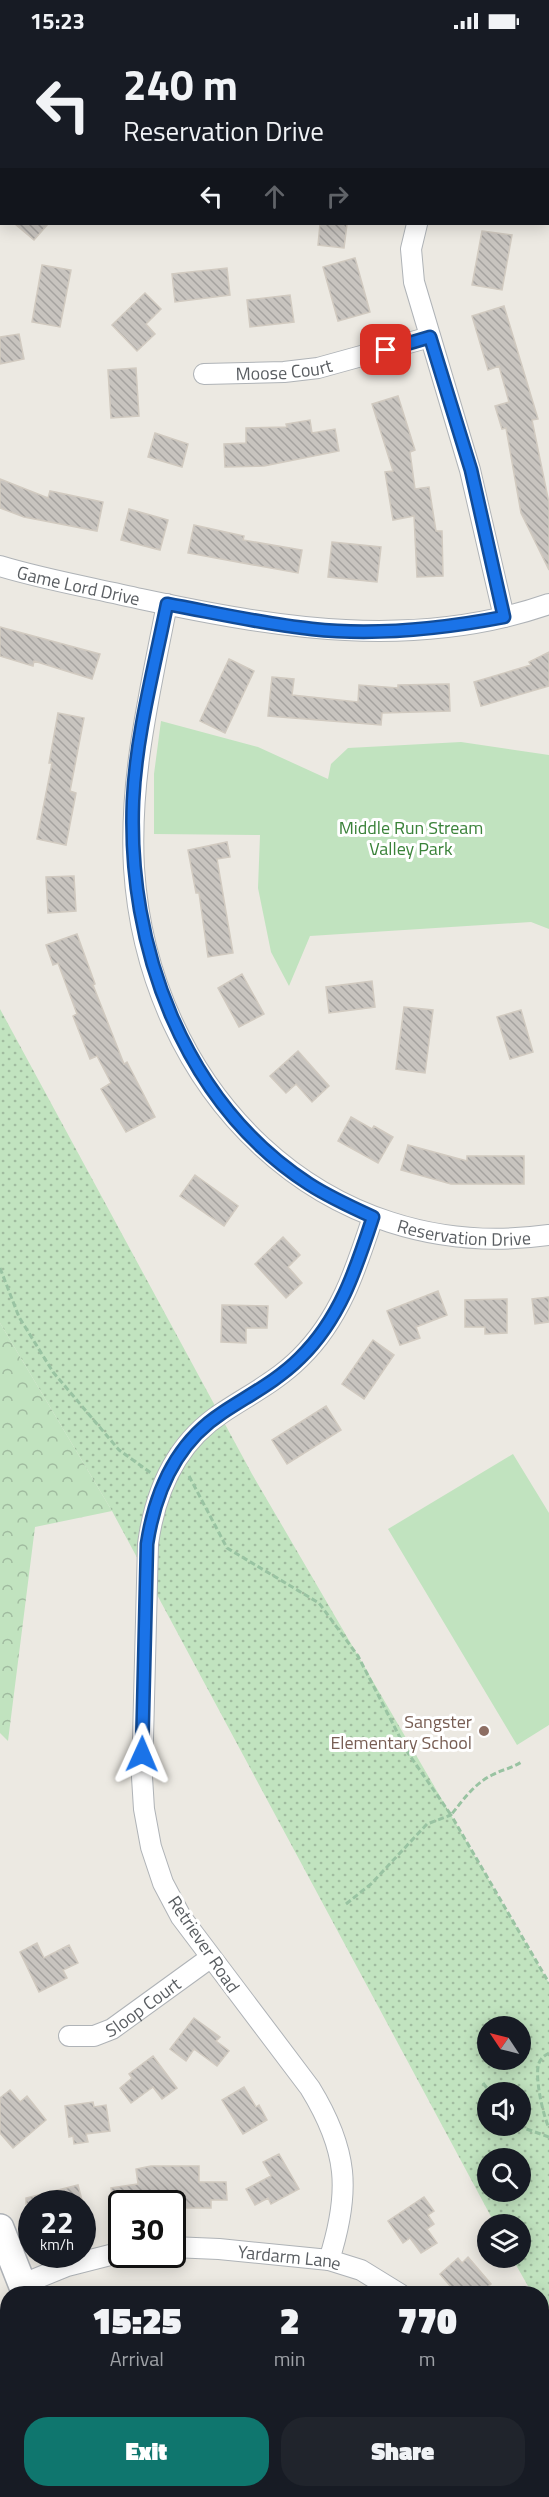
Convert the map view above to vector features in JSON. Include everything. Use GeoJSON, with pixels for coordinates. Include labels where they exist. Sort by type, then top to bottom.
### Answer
{"type":"FeatureCollection","features":[{"type":"Feature","properties":{"kind":"main road"},"geometry":{"type":"LineString","coordinates":[[0,2228],[23,2286]]}},
{"type":"Feature","properties":{"kind":"street"},"geometry":{"type":"LineString","coordinates":[[417,225],[411,249],[411,264],[430,337],[471,470],[504,617]]}},
{"type":"Feature","properties":{"kind":"street","name":"Moose Court"},"geometry":{"type":"LineString","coordinates":[[204,374],[284,372],[318,368],[430,337]]}},
{"type":"Feature","properties":{"kind":"street","name":"Game Lord Drive"},"geometry":{"type":"LineString","coordinates":[[0,566],[26,574],[270,624],[346,631],[441,627],[504,617],[549,604]]}},
{"type":"Feature","properties":{"kind":"street","name":"Reservation Drive"},"geometry":{"type":"LineString","coordinates":[[167,604],[141,735],[133,800],[133,842],[138,901],[156,975],[168,1010],[194,1061],[216,1096],[259,1145],[307,1183],[331,1198],[373,1217],[419,1231],[476,1238],[508,1239],[549,1235]]}},
{"type":"Feature","properties":{"kind":"street","name":"Retriever Road"},"geometry":{"type":"LineString","coordinates":[[329,2260],[339,2227],[343,2197],[342,2166],[325,2112],[310,2088],[181,1917],[163,1883],[151,1847],[144,1809],[142,1777],[147,1544],[152,1515],[164,1482],[179,1455],[206,1425],[280,1376],[322,1334],[345,1296],[373,1217]]}},
{"type":"Feature","properties":{"kind":"street","name":"Sloop Court"},"geometry":{"type":"LineString","coordinates":[[69,2036],[94,2036],[112,2029],[210,1958]]}},
{"type":"Feature","properties":{"kind":"street","name":"Yardarm Lane"},"geometry":{"type":"LineString","coordinates":[[186,2248],[329,2260],[360,2270],[387,2286]]}},
{"type":"Feature","properties":{"kind":"street"},"geometry":{"type":"LineString","coordinates":[[30,2286],[67,2266],[108,2256]]}},
{"type":"Feature","properties":{"kind":"path"},"geometry":{"type":"LineString","coordinates":[[0,1268],[20,1317],[53,1372],[119,1450],[164,1482]]}},
{"type":"Feature","properties":{"kind":"path"},"geometry":{"type":"LineString","coordinates":[[189,1476],[227,1548],[319,1603],[358,1656],[408,1754],[451,1815],[549,1983]]}},
{"type":"Feature","properties":{"kind":"path"},"geometry":{"type":"LineString","coordinates":[[346,1905],[370,1884],[427,1824],[451,1815],[469,1792],[492,1775],[510,1769],[523,1761]]}},
{"type":"Feature","properties":{"kind":"path"},"geometry":{"type":"LineString","coordinates":[[549,2053],[542,2058],[538,2067],[542,2105],[549,2128]]}},
{"type":"Feature","properties":{"kind":"path"},"geometry":{"type":"LineString","coordinates":[[531,2131],[549,2137]]}},
{"type":"Feature","properties":{"kind":"green space","name":"Middle Run Stream Valley Park"},"geometry":{"type":"Polygon","coordinates":[[[161,721],[258,747],[328,779],[331,764],[348,748],[461,742],[549,755],[549,929],[531,922],[310,936],[289,986],[271,952],[258,888],[260,835],[154,834],[154,774],[161,721]]]}},
{"type":"Feature","properties":{"kind":"green space"},"geometry":{"type":"Polygon","coordinates":[[[0,1009],[252,1474],[549,1983],[549,2286],[528,2286],[518,2268],[531,2268],[531,2214],[490,2214],[483,2202],[531,2202],[531,2148],[477,2148],[477,2190],[112,1511],[0,1323],[0,1009]]]}},
{"type":"Feature","properties":{"kind":"green space"},"geometry":{"type":"Polygon","coordinates":[[[0,1323],[112,1511],[35,1527],[8,1741],[0,1733],[0,1323]]]}},
{"type":"Feature","properties":{"kind":"green space"},"geometry":{"type":"Polygon","coordinates":[[[513,1454],[549,1513],[549,1725],[517,1745],[388,1529],[513,1454]]]}},
{"type":"Feature","properties":{"kind":"building"},"geometry":{"type":"Polygon","coordinates":[[[16,225],[47,225],[34,240],[16,225]]]}},
{"type":"Feature","properties":{"kind":"building"},"geometry":{"type":"Polygon","coordinates":[[[320,225],[347,225],[344,248],[318,245],[320,225]]]}},
{"type":"Feature","properties":{"kind":"building"},"geometry":{"type":"Polygon","coordinates":[[[482,231],[512,235],[502,290],[472,285],[482,231]]]}},
{"type":"Feature","properties":{"kind":"building"},"geometry":{"type":"Polygon","coordinates":[[[355,258],[370,312],[338,321],[323,267],[355,258]]]}},
{"type":"Feature","properties":{"kind":"building"},"geometry":{"type":"Polygon","coordinates":[[[42,265],[71,270],[60,327],[32,322],[42,265]]]}},
{"type":"Feature","properties":{"kind":"building"},"geometry":{"type":"Polygon","coordinates":[[[227,268],[230,295],[175,302],[172,274],[227,268]]]}},
{"type":"Feature","properties":{"kind":"building"},"geometry":{"type":"Polygon","coordinates":[[[145,293],[161,309],[146,324],[155,334],[137,351],[112,325],[145,293]]]}},
{"type":"Feature","properties":{"kind":"building"},"geometry":{"type":"Polygon","coordinates":[[[290,295],[294,322],[250,327],[247,300],[290,295]]]}},
{"type":"Feature","properties":{"kind":"building"},"geometry":{"type":"Polygon","coordinates":[[[504,306],[538,419],[532,420],[549,503],[549,570],[521,513],[506,428],[502,429],[495,406],[509,402],[499,366],[488,370],[472,316],[504,306]]]}},
{"type":"Feature","properties":{"kind":"building"},"geometry":{"type":"Polygon","coordinates":[[[19,334],[24,359],[0,364],[0,337],[19,334]]]}},
{"type":"Feature","properties":{"kind":"building"},"geometry":{"type":"Polygon","coordinates":[[[136,368],[139,416],[111,418],[108,370],[136,368]]]}},
{"type":"Feature","properties":{"kind":"building"},"geometry":{"type":"Polygon","coordinates":[[[398,396],[415,450],[410,452],[415,489],[429,487],[436,531],[442,531],[443,576],[417,577],[414,516],[393,520],[385,472],[393,471],[372,404],[398,396]]]}},
{"type":"Feature","properties":{"kind":"building"},"geometry":{"type":"Polygon","coordinates":[[[310,420],[312,433],[335,429],[339,451],[264,466],[225,467],[224,444],[246,443],[246,428],[287,427],[286,424],[310,420]]]}},
{"type":"Feature","properties":{"kind":"building"},"geometry":{"type":"Polygon","coordinates":[[[155,433],[188,444],[182,467],[148,457],[155,433]]]}},
{"type":"Feature","properties":{"kind":"building"},"geometry":{"type":"Polygon","coordinates":[[[0,479],[48,498],[50,491],[103,502],[97,531],[24,517],[0,508],[0,479]]]}},
{"type":"Feature","properties":{"kind":"building"},"geometry":{"type":"Polygon","coordinates":[[[129,509],[168,520],[160,550],[121,540],[129,509]]]}},
{"type":"Feature","properties":{"kind":"building"},"geometry":{"type":"Polygon","coordinates":[[[194,525],[244,536],[243,540],[302,550],[298,573],[188,553],[194,525]]]}},
{"type":"Feature","properties":{"kind":"building"},"geometry":{"type":"Polygon","coordinates":[[[332,542],[381,547],[377,582],[328,577],[332,542]]]}},
{"type":"Feature","properties":{"kind":"building"},"geometry":{"type":"Polygon","coordinates":[[[0,627],[100,654],[92,679],[34,661],[33,666],[0,656],[0,627]]]}},
{"type":"Feature","properties":{"kind":"building"},"geometry":{"type":"Polygon","coordinates":[[[549,652],[549,686],[481,706],[474,682],[531,665],[529,662],[549,652]]]}},
{"type":"Feature","properties":{"kind":"building"},"geometry":{"type":"Polygon","coordinates":[[[229,659],[254,671],[225,733],[200,721],[229,659]]]}},
{"type":"Feature","properties":{"kind":"building"},"geometry":{"type":"Polygon","coordinates":[[[272,677],[294,679],[292,695],[358,702],[359,685],[398,688],[398,685],[449,684],[450,711],[382,713],[381,725],[268,716],[272,677]]]}},
{"type":"Feature","properties":{"kind":"building"},"geometry":{"type":"Polygon","coordinates":[[[58,713],[84,718],[70,791],[76,793],[66,845],[37,839],[52,763],[49,763],[58,713]]]}},
{"type":"Feature","properties":{"kind":"building"},"geometry":{"type":"Polygon","coordinates":[[[227,842],[230,857],[217,859],[233,953],[208,957],[199,893],[196,893],[188,850],[227,842]]]}},
{"type":"Feature","properties":{"kind":"building"},"geometry":{"type":"Polygon","coordinates":[[[74,876],[76,911],[48,913],[46,877],[74,876]]]}},
{"type":"Feature","properties":{"kind":"building"},"geometry":{"type":"Polygon","coordinates":[[[77,934],[95,984],[93,985],[124,1064],[127,1062],[155,1117],[126,1132],[101,1089],[111,1083],[97,1056],[90,1059],[73,1016],[77,1014],[58,963],[53,965],[46,945],[77,934]]]}},
{"type":"Feature","properties":{"kind":"building"},"geometry":{"type":"Polygon","coordinates":[[[242,974],[264,1014],[239,1027],[218,988],[242,974]]]}},
{"type":"Feature","properties":{"kind":"building"},"geometry":{"type":"Polygon","coordinates":[[[372,981],[375,1007],[329,1013],[326,987],[372,981]]]}},
{"type":"Feature","properties":{"kind":"building"},"geometry":{"type":"Polygon","coordinates":[[[404,1007],[433,1010],[425,1073],[396,1069],[404,1007]]]}},
{"type":"Feature","properties":{"kind":"building"},"geometry":{"type":"Polygon","coordinates":[[[521,1010],[533,1052],[510,1059],[497,1017],[521,1010]]]}},
{"type":"Feature","properties":{"kind":"building"},"geometry":{"type":"Polygon","coordinates":[[[298,1051],[329,1086],[312,1102],[296,1084],[286,1093],[270,1076],[298,1051]]]}},
{"type":"Feature","properties":{"kind":"building"},"geometry":{"type":"Polygon","coordinates":[[[351,1117],[372,1129],[374,1126],[393,1137],[378,1163],[338,1141],[351,1117]]]}},
{"type":"Feature","properties":{"kind":"building"},"geometry":{"type":"Polygon","coordinates":[[[408,1145],[467,1161],[467,1156],[524,1156],[524,1184],[451,1184],[401,1170],[408,1145]]]}},
{"type":"Feature","properties":{"kind":"building"},"geometry":{"type":"Polygon","coordinates":[[[195,1175],[238,1206],[224,1226],[180,1196],[195,1175]]]}},
{"type":"Feature","properties":{"kind":"building"},"geometry":{"type":"Polygon","coordinates":[[[283,1237],[300,1255],[288,1267],[302,1283],[286,1298],[255,1264],[283,1237]]]}},
{"type":"Feature","properties":{"kind":"building"},"geometry":{"type":"Polygon","coordinates":[[[438,1291],[447,1315],[416,1327],[420,1338],[400,1345],[387,1311],[438,1291]]]}},
{"type":"Feature","properties":{"kind":"building"},"geometry":{"type":"Polygon","coordinates":[[[549,1297],[549,1322],[535,1324],[532,1299],[549,1297]]]}},
{"type":"Feature","properties":{"kind":"building"},"geometry":{"type":"Polygon","coordinates":[[[507,1299],[507,1333],[485,1334],[485,1327],[465,1327],[465,1300],[507,1299]]]}},
{"type":"Feature","properties":{"kind":"building"},"geometry":{"type":"Polygon","coordinates":[[[222,1305],[268,1306],[267,1328],[246,1328],[246,1343],[221,1342],[222,1305]]]}},
{"type":"Feature","properties":{"kind":"building"},"geometry":{"type":"Polygon","coordinates":[[[373,1340],[394,1355],[364,1399],[342,1384],[373,1340]]]}},
{"type":"Feature","properties":{"kind":"building"},"geometry":{"type":"Polygon","coordinates":[[[326,1406],[341,1430],[287,1464],[272,1440],[326,1406]]]}},
{"type":"Feature","properties":{"kind":"building"},"geometry":{"type":"Polygon","coordinates":[[[37,1943],[44,1958],[69,1945],[78,1963],[63,1970],[67,1978],[39,1992],[20,1952],[37,1943]]]}},
{"type":"Feature","properties":{"kind":"building"},"geometry":{"type":"Polygon","coordinates":[[[194,2018],[220,2037],[216,2041],[229,2051],[217,2066],[194,2049],[186,2061],[170,2049],[194,2018]]]}},
{"type":"Feature","properties":{"kind":"building"},"geometry":{"type":"Polygon","coordinates":[[[153,2056],[177,2088],[162,2099],[153,2087],[131,2103],[120,2088],[132,2078],[129,2074],[153,2056]]]}},
{"type":"Feature","properties":{"kind":"building"},"geometry":{"type":"Polygon","coordinates":[[[244,2087],[256,2107],[259,2105],[267,2120],[243,2134],[222,2100],[244,2087]]]}},
{"type":"Feature","properties":{"kind":"building"},"geometry":{"type":"Polygon","coordinates":[[[10,2090],[20,2102],[27,2096],[46,2120],[13,2148],[0,2133],[0,2098],[10,2090]]]}},
{"type":"Feature","properties":{"kind":"building"},"geometry":{"type":"Polygon","coordinates":[[[93,2102],[94,2107],[106,2105],[110,2131],[86,2134],[88,2142],[74,2144],[73,2136],[69,2137],[65,2106],[93,2102]]]}},
{"type":"Feature","properties":{"kind":"building"},"geometry":{"type":"Polygon","coordinates":[[[279,2154],[299,2189],[271,2204],[268,2198],[255,2205],[246,2189],[271,2176],[263,2162],[279,2154]]]}},
{"type":"Feature","properties":{"kind":"building"},"geometry":{"type":"Polygon","coordinates":[[[151,2166],[199,2166],[199,2182],[226,2182],[227,2200],[211,2200],[211,2208],[186,2208],[186,2190],[111,2190],[111,2188],[138,2184],[136,2169],[151,2166]]]}},
{"type":"Feature","properties":{"kind":"building"},"geometry":{"type":"Polygon","coordinates":[[[78,2185],[79,2190],[58,2190],[78,2185]]]}},
{"type":"Feature","properties":{"kind":"building"},"geometry":{"type":"Polygon","coordinates":[[[424,2197],[434,2211],[428,2215],[434,2224],[427,2229],[437,2243],[421,2253],[410,2238],[403,2243],[388,2221],[424,2197]]]}},
{"type":"Feature","properties":{"kind":"building"},"geometry":{"type":"Polygon","coordinates":[[[468,2257],[491,2284],[489,2286],[450,2286],[440,2274],[458,2258],[462,2263],[468,2257]]]}},
{"type":"Feature","properties":{"kind":"place","name":"Sangster Elementary School"},"geometry":{"type":"Point","coordinates":[484,1731]}},
{"type":"Feature","properties":{"kind":"route"},"geometry":{"type":"LineString","coordinates":[[142,1754],[147,1544],[158,1494],[179,1455],[206,1425],[280,1376],[322,1334],[345,1296],[373,1217],[331,1198],[307,1183],[259,1145],[216,1096],[183,1041],[168,1010],[146,939],[138,901],[133,800],[141,735],[167,604],[270,624],[346,631],[397,631],[463,625],[504,617],[471,470],[430,337],[386,350]]}}]}
